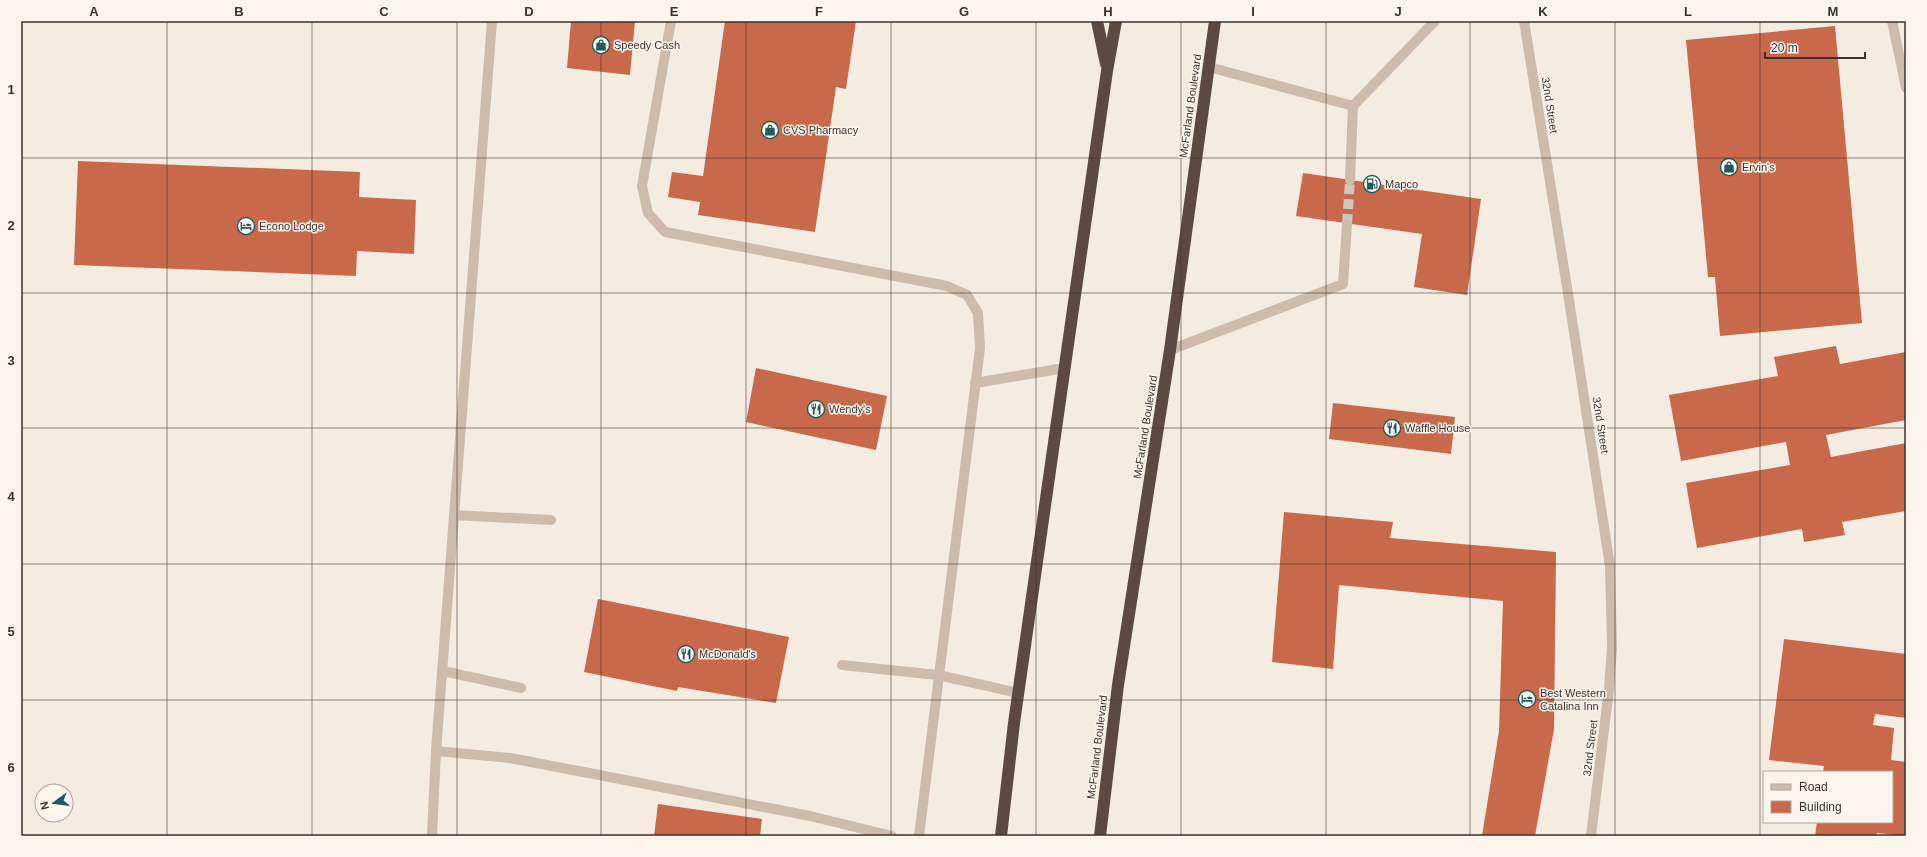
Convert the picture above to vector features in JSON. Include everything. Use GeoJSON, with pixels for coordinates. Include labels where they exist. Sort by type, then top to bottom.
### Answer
{"type":"FeatureCollection","features":[{"type":"Feature","properties":{"kind":"highway"},"geometry":{"type":"LineString","coordinates":[[1097,21],[1107,71]]}},
{"type":"Feature","properties":{"kind":"highway"},"geometry":{"type":"LineString","coordinates":[[1001,836],[1019,693],[1107,71],[1116,21]]}},
{"type":"Feature","properties":{"kind":"highway","name":"McFarland Boulevard"},"geometry":{"type":"LineString","coordinates":[[1100,836],[1118,685],[1170,350],[1215,23]]}},
{"type":"Feature","properties":{"kind":"street"},"geometry":{"type":"LineString","coordinates":[[432,836],[436,751],[492,21]]}},
{"type":"Feature","properties":{"kind":"street"},"geometry":{"type":"LineString","coordinates":[[671,21],[642,186],[648,213],[665,232],[947,286],[967,295],[978,313],[980,348],[919,836]]}},
{"type":"Feature","properties":{"kind":"street"},"geometry":{"type":"LineString","coordinates":[[1350,180],[1352,106],[1435,21]]}},
{"type":"Feature","properties":{"kind":"street","name":"32nd Street"},"geometry":{"type":"LineString","coordinates":[[1524,21],[1610,566],[1612,647],[1609,689],[1591,836]]}},
{"type":"Feature","properties":{"kind":"street"},"geometry":{"type":"LineString","coordinates":[[1892,21],[1906,88]]}},
{"type":"Feature","properties":{"kind":"street"},"geometry":{"type":"LineString","coordinates":[[1209,67],[1352,106]]}},
{"type":"Feature","properties":{"kind":"street"},"geometry":{"type":"LineString","coordinates":[[1170,350],[1343,284],[1347,224]]}},
{"type":"Feature","properties":{"kind":"street"},"geometry":{"type":"LineString","coordinates":[[975,384],[1066,368]]}},
{"type":"Feature","properties":{"kind":"street"},"geometry":{"type":"LineString","coordinates":[[454,515],[551,520]]}},
{"type":"Feature","properties":{"kind":"street"},"geometry":{"type":"LineString","coordinates":[[842,665],[938,675],[1019,693]]}},
{"type":"Feature","properties":{"kind":"street"},"geometry":{"type":"LineString","coordinates":[[443,672],[521,688]]}},
{"type":"Feature","properties":{"kind":"street"},"geometry":{"type":"LineString","coordinates":[[436,751],[510,758],[810,816],[892,836]]}},
{"type":"Feature","properties":{"kind":"building","name":"Speedy Cash"},"geometry":{"type":"Polygon","coordinates":[[[571,21],[635,21],[630,75],[567,68],[571,21]]]}},
{"type":"Feature","properties":{"kind":"building","name":"CVS Pharmacy"},"geometry":{"type":"Polygon","coordinates":[[[725,21],[856,21],[846,89],[836,87],[815,232],[698,215],[700,202],[668,197],[672,172],[703,176],[725,21]]]}},
{"type":"Feature","properties":{"kind":"building"},"geometry":{"type":"Polygon","coordinates":[[[1835,26],[1862,323],[1720,336],[1715,277],[1708,277],[1686,40],[1835,26]]]}},
{"type":"Feature","properties":{"kind":"building","name":"Econo Lodge"},"geometry":{"type":"Polygon","coordinates":[[[78,161],[360,172],[359,197],[416,200],[414,254],[357,251],[356,276],[74,265],[78,161]]]}},
{"type":"Feature","properties":{"kind":"building"},"geometry":{"type":"Polygon","coordinates":[[[1303,173],[1481,199],[1467,295],[1414,287],[1422,234],[1296,216],[1303,173]]]}},
{"type":"Feature","properties":{"kind":"building"},"geometry":{"type":"Polygon","coordinates":[[[1836,346],[1840,364],[1906,352],[1906,420],[1826,435],[1831,457],[1906,443],[1906,511],[1842,522],[1845,535],[1804,542],[1802,529],[1697,548],[1686,483],[1790,465],[1786,442],[1681,461],[1669,395],[1778,376],[1774,357],[1836,346]]]}},
{"type":"Feature","properties":{"kind":"building","name":"Wendy's"},"geometry":{"type":"Polygon","coordinates":[[[756,368],[887,396],[876,450],[746,422],[756,368]]]}},
{"type":"Feature","properties":{"kind":"building","name":"Waffle House"},"geometry":{"type":"Polygon","coordinates":[[[1333,403],[1455,417],[1451,454],[1329,439],[1333,403]]]}},
{"type":"Feature","properties":{"kind":"building","name":"Best Western Catalina Inn"},"geometry":{"type":"Polygon","coordinates":[[[1284,512],[1393,522],[1390,538],[1556,552],[1554,729],[1535,836],[1482,836],[1499,731],[1503,601],[1339,585],[1333,669],[1272,662],[1284,512]]]}},
{"type":"Feature","properties":{"kind":"building","name":"McDonald's"},"geometry":{"type":"Polygon","coordinates":[[[598,599],[789,637],[776,703],[678,687],[677,691],[584,672],[598,599]]]}},
{"type":"Feature","properties":{"kind":"building"},"geometry":{"type":"Polygon","coordinates":[[[1784,639],[1906,654],[1906,718],[1875,714],[1873,725],[1894,728],[1891,760],[1906,762],[1906,836],[1877,833],[1876,836],[1815,836],[1817,823],[1893,823],[1893,771],[1823,771],[1824,766],[1769,760],[1784,639]]]}},
{"type":"Feature","properties":{"kind":"building"},"geometry":{"type":"Polygon","coordinates":[[[658,804],[762,819],[760,836],[654,836],[658,804]]]}},
{"type":"Feature","properties":{"kind":"tunnel"},"geometry":{"type":"LineString","coordinates":[[1347,224],[1350,180]]}},
{"type":"Feature","properties":{"kind":"place","name":"Speedy Cash"},"geometry":{"type":"Point","coordinates":[601,45]}},
{"type":"Feature","properties":{"kind":"place","name":"CVS Pharmacy"},"geometry":{"type":"Point","coordinates":[770,130]}},
{"type":"Feature","properties":{"kind":"place","name":"Ervin's"},"geometry":{"type":"Point","coordinates":[1729,167]}},
{"type":"Feature","properties":{"kind":"place","name":"Mapco"},"geometry":{"type":"Point","coordinates":[1372,184]}},
{"type":"Feature","properties":{"kind":"place","name":"Econo Lodge"},"geometry":{"type":"Point","coordinates":[246,226]}},
{"type":"Feature","properties":{"kind":"place","name":"Wendy's"},"geometry":{"type":"Point","coordinates":[816,409]}},
{"type":"Feature","properties":{"kind":"place","name":"Waffle House"},"geometry":{"type":"Point","coordinates":[1392,428]}},
{"type":"Feature","properties":{"kind":"place","name":"McDonald's"},"geometry":{"type":"Point","coordinates":[686,654]}},
{"type":"Feature","properties":{"kind":"place","name":"Best Western Catalina Inn"},"geometry":{"type":"Point","coordinates":[1527,699]}}]}
